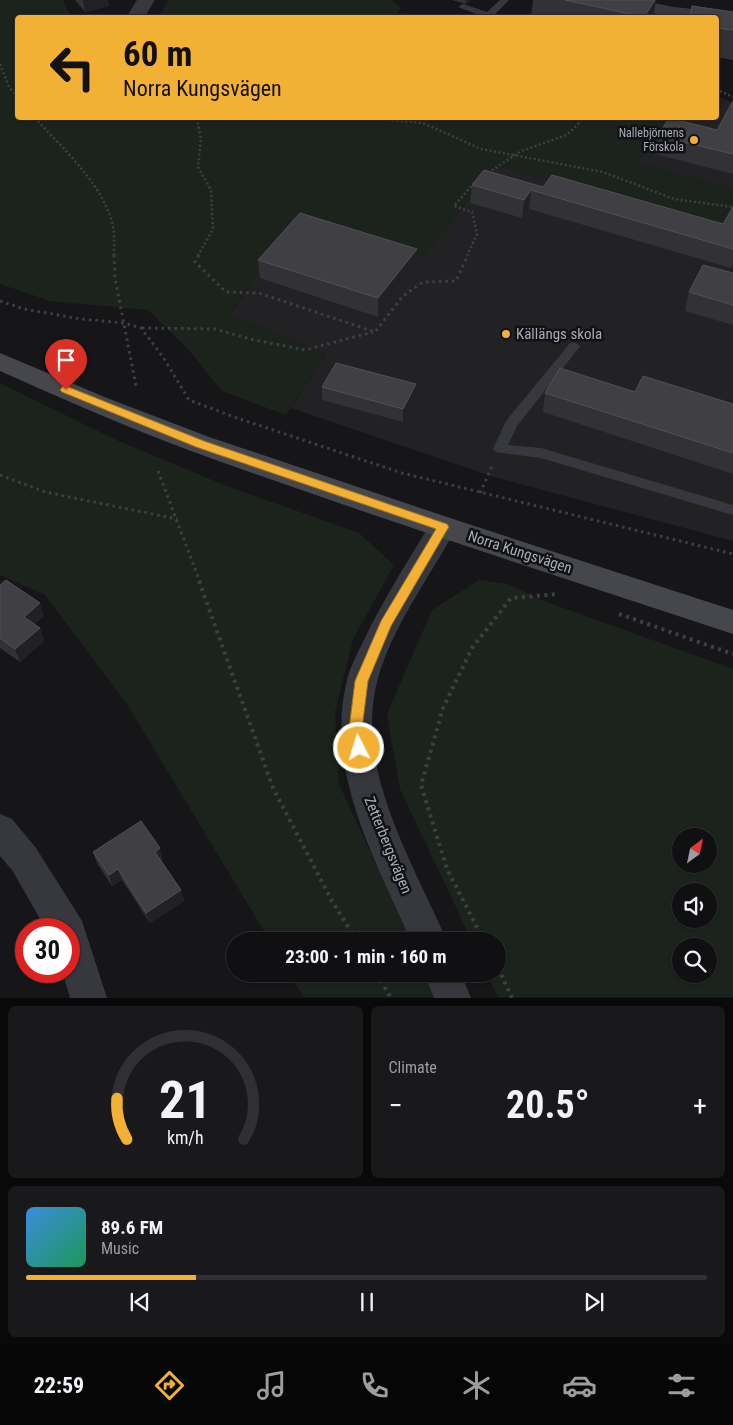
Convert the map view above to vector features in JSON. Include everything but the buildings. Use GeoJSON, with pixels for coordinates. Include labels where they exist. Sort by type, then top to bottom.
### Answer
{"type":"FeatureCollection","features":[{"type":"Feature","properties":{"kind":"main road","name":"Norra Kungsvägen"},"geometry":{"type":"LineString","coordinates":[[0,361],[98,404],[200,444],[443,527],[733,622]]}},
{"type":"Feature","properties":{"kind":"street"},"geometry":{"type":"LineString","coordinates":[[137,15],[146,0]]}},
{"type":"Feature","properties":{"kind":"street"},"geometry":{"type":"LineString","coordinates":[[610,0],[674,12],[704,15]]}},
{"type":"Feature","properties":{"kind":"street"},"geometry":{"type":"LineString","coordinates":[[719,17],[733,18]]}},
{"type":"Feature","properties":{"kind":"street","name":"Zetterbergsvägen"},"geometry":{"type":"LineString","coordinates":[[425,932],[383,836],[365,787],[356,729],[362,681],[385,624],[443,527]]}},
{"type":"Feature","properties":{"kind":"street"},"geometry":{"type":"LineString","coordinates":[[0,830],[24,859],[59,918]]}},
{"type":"Feature","properties":{"kind":"street"},"geometry":{"type":"LineString","coordinates":[[80,969],[89,998]]}},
{"type":"Feature","properties":{"kind":"street"},"geometry":{"type":"LineString","coordinates":[[446,982],[453,998]]}},
{"type":"Feature","properties":{"kind":"lane"},"geometry":{"type":"LineString","coordinates":[[494,15],[505,0]]}},
{"type":"Feature","properties":{"kind":"lane"},"geometry":{"type":"LineString","coordinates":[[463,8],[489,15]]}},
{"type":"Feature","properties":{"kind":"lane"},"geometry":{"type":"LineString","coordinates":[[574,346],[511,424],[500,449],[541,454],[733,510]]}},
{"type":"Feature","properties":{"kind":"path"},"geometry":{"type":"LineString","coordinates":[[0,64],[9,87],[15,94]]}},
{"type":"Feature","properties":{"kind":"path"},"geometry":{"type":"LineString","coordinates":[[719,90],[733,97]]}},
{"type":"Feature","properties":{"kind":"path"},"geometry":{"type":"LineString","coordinates":[[38,120],[87,176],[104,200],[113,224],[115,278],[136,386]]}},
{"type":"Feature","properties":{"kind":"path"},"geometry":{"type":"LineString","coordinates":[[197,120],[201,139],[198,168],[211,190],[213,229],[195,262],[226,292],[259,293],[375,332]]}},
{"type":"Feature","properties":{"kind":"path"},"geometry":{"type":"LineString","coordinates":[[388,120],[423,123],[481,149],[514,157],[603,172],[674,199],[733,207]]}},
{"type":"Feature","properties":{"kind":"path"},"geometry":{"type":"LineString","coordinates":[[0,301],[24,309],[82,319],[124,322],[141,328],[215,329],[250,339],[305,350],[375,332],[403,296],[423,282],[456,281],[477,234],[472,212],[454,206],[473,183],[514,157],[521,150],[567,135],[582,120]]}},
{"type":"Feature","properties":{"kind":"path"},"geometry":{"type":"LineString","coordinates":[[141,328],[163,357],[189,400],[402,473],[733,554]]}},
{"type":"Feature","properties":{"kind":"path"},"geometry":{"type":"LineString","coordinates":[[480,493],[500,449]]}},
{"type":"Feature","properties":{"kind":"path"},"geometry":{"type":"LineString","coordinates":[[158,471],[273,788],[332,901],[351,932]]}},
{"type":"Feature","properties":{"kind":"path"},"geometry":{"type":"LineString","coordinates":[[0,475],[45,492],[177,519]]}},
{"type":"Feature","properties":{"kind":"path"},"geometry":{"type":"LineString","coordinates":[[479,932],[447,869],[421,786],[443,708],[472,648],[511,598],[557,593],[566,596]]}},
{"type":"Feature","properties":{"kind":"path"},"geometry":{"type":"LineString","coordinates":[[613,612],[733,654]]}},
{"type":"Feature","properties":{"kind":"path"},"geometry":{"type":"LineString","coordinates":[[382,982],[391,998]]}},
{"type":"Feature","properties":{"kind":"path"},"geometry":{"type":"LineString","coordinates":[[505,982],[512,998]]}},
{"type":"Feature","properties":{"kind":"shaded area"},"geometry":{"type":"Polygon","coordinates":[[[0,0],[63,0],[70,15],[15,15],[15,120],[672,120],[636,163],[733,189],[733,215],[716,229],[496,165],[424,256],[308,222],[258,274],[230,313],[326,354],[286,415],[222,391],[189,350],[148,310],[50,301],[0,284],[0,0]]]}},
{"type":"Feature","properties":{"kind":"shaded area"},"geometry":{"type":"Polygon","coordinates":[[[169,0],[391,0],[401,8],[396,15],[159,15],[169,0]]]}},
{"type":"Feature","properties":{"kind":"shaded area","name":"Nallebjörnens Förskola"},"geometry":{"type":"Polygon","coordinates":[[[719,97],[733,103],[733,189],[636,163],[672,120],[719,120],[719,97]]]}},
{"type":"Feature","properties":{"kind":"shaded area","name":"Källängs skola"},"geometry":{"type":"Polygon","coordinates":[[[496,165],[716,229],[733,215],[733,541],[494,477],[291,408],[326,354],[230,314],[258,274],[308,222],[424,256],[496,165]]]}},
{"type":"Feature","properties":{"kind":"shaded area"},"geometry":{"type":"Polygon","coordinates":[[[0,383],[114,439],[224,485],[359,533],[394,565],[353,639],[335,712],[339,784],[407,932],[265,932],[127,704],[45,595],[0,575],[0,383]]]}},
{"type":"Feature","properties":{"kind":"shaded area"},"geometry":{"type":"Polygon","coordinates":[[[479,580],[508,584],[541,600],[733,669],[733,997],[498,997],[491,982],[506,982],[506,932],[468,932],[400,789],[387,714],[432,610],[479,580]]]}},
{"type":"Feature","properties":{"kind":"shaded area"},"geometry":{"type":"Polygon","coordinates":[[[294,982],[430,982],[437,997],[304,997],[294,982]]]}},
{"type":"Feature","properties":{"kind":"place","name":"Nallebjörnens Förskola"},"geometry":{"type":"Point","coordinates":[694,140]}},
{"type":"Feature","properties":{"kind":"place","name":"Källängs skola"},"geometry":{"type":"Point","coordinates":[506,334]}},
{"type":"Feature","properties":{"kind":"route"},"geometry":{"type":"LineString","coordinates":[[66,390],[200,444],[443,527],[385,624],[362,681],[356,729],[359,748]]}}]}
